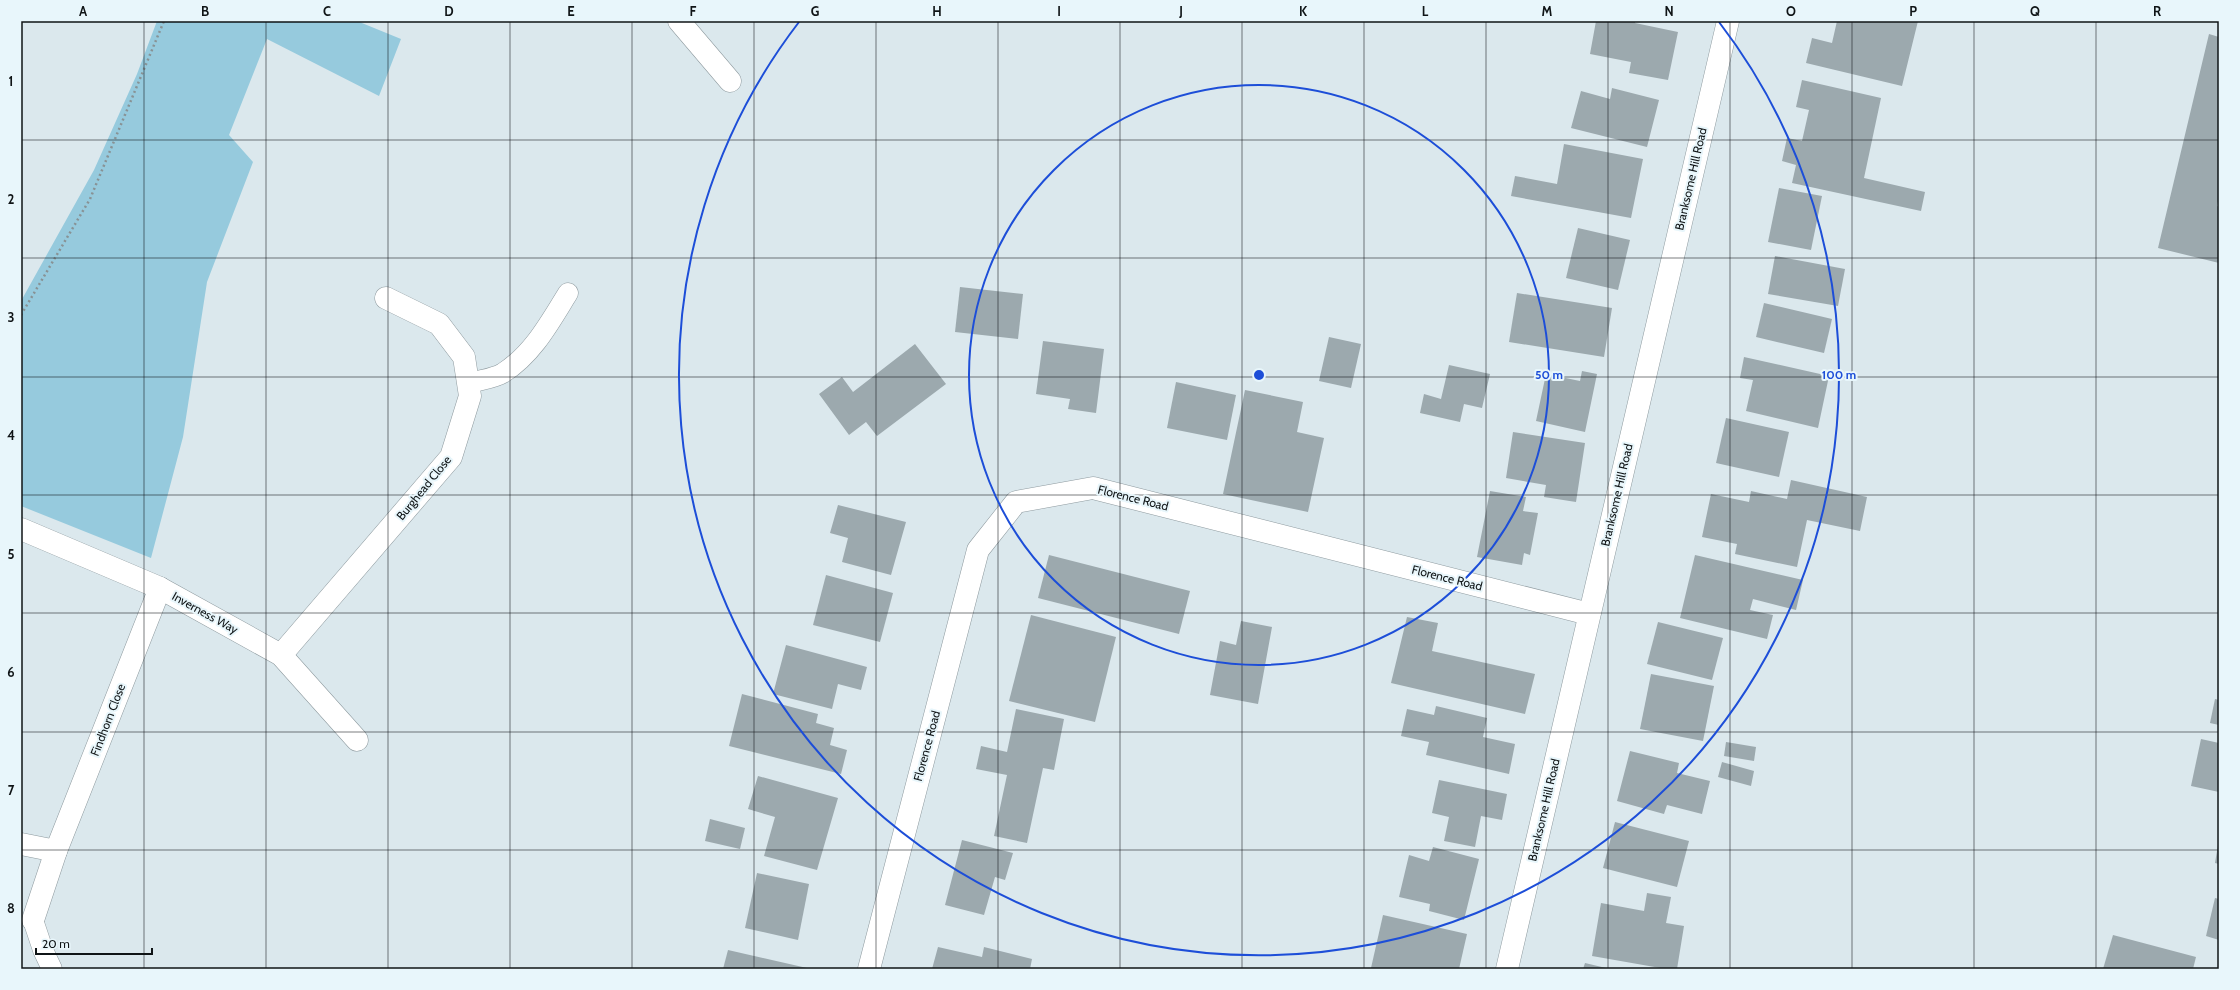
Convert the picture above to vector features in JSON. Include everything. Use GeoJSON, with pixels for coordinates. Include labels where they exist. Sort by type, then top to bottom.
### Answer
{"type":"FeatureCollection","features":[{"type":"Feature","properties":{"kind":"street"},"geometry":{"type":"LineString","coordinates":[[679,21],[730,81]]}},
{"type":"Feature","properties":{"kind":"street","name":"Branksome Hill Road"},"geometry":{"type":"LineString","coordinates":[[1507,969],[1728,21]]}},
{"type":"Feature","properties":{"kind":"street","name":"Burghead Close"},"geometry":{"type":"LineString","coordinates":[[281,655],[451,457],[470,396],[464,358],[439,324],[386,298]]}},
{"type":"Feature","properties":{"kind":"street","name":"Florence Road"},"geometry":{"type":"LineString","coordinates":[[869,969],[978,550],[1016,502],[1093,488],[1589,614]]}},
{"type":"Feature","properties":{"kind":"street","name":"Inverness Way"},"geometry":{"type":"LineString","coordinates":[[21,529],[160,588],[281,655],[357,740]]}},
{"type":"Feature","properties":{"kind":"street","name":"Findhorn Close"},"geometry":{"type":"LineString","coordinates":[[33,920],[56,851],[160,588]]}},
{"type":"Feature","properties":{"kind":"street"},"geometry":{"type":"LineString","coordinates":[[21,844],[56,851]]}},
{"type":"Feature","properties":{"kind":"lane"},"geometry":{"type":"LineString","coordinates":[[468,384],[502,374],[526,354],[548,326],[568,293]]}},
{"type":"Feature","properties":{"kind":"lane"},"geometry":{"type":"LineString","coordinates":[[33,920],[43,950],[52,969]]}},
{"type":"Feature","properties":{"kind":"path"},"geometry":{"type":"LineString","coordinates":[[21,315],[90,199],[164,21]]}},
{"type":"Feature","properties":{"kind":"shaded area"},"geometry":{"type":"Polygon","coordinates":[[[157,21],[357,21],[401,39],[379,96],[267,39],[229,135],[253,162],[207,282],[183,437],[151,558],[21,506],[21,301],[94,170],[137,74],[157,21]]]}},
{"type":"Feature","properties":{"kind":"building"},"geometry":{"type":"Polygon","coordinates":[[[1596,21],[1635,21],[1635,23],[1678,32],[1668,80],[1629,73],[1631,62],[1590,54],[1596,21]]]}},
{"type":"Feature","properties":{"kind":"building"},"geometry":{"type":"Polygon","coordinates":[[[1837,21],[1918,21],[1902,86],[1806,63],[1812,38],[1832,43],[1837,21]]]}},
{"type":"Feature","properties":{"kind":"building"},"geometry":{"type":"Polygon","coordinates":[[[2209,34],[2219,37],[2219,196],[2217,206],[2219,207],[2219,263],[2158,248],[2209,34]]]}},
{"type":"Feature","properties":{"kind":"building"},"geometry":{"type":"Polygon","coordinates":[[[1802,80],[1881,98],[1864,178],[1925,192],[1921,211],[1792,183],[1796,165],[1782,161],[1787,138],[1802,141],[1809,110],[1796,107],[1802,80]]]}},
{"type":"Feature","properties":{"kind":"building"},"geometry":{"type":"Polygon","coordinates":[[[1612,88],[1659,100],[1647,147],[1571,128],[1581,91],[1610,99],[1612,88]]]}},
{"type":"Feature","properties":{"kind":"building"},"geometry":{"type":"Polygon","coordinates":[[[1564,144],[1643,159],[1631,218],[1511,196],[1515,176],[1557,184],[1564,144]]]}},
{"type":"Feature","properties":{"kind":"building"},"geometry":{"type":"Polygon","coordinates":[[[1779,188],[1822,196],[1811,250],[1768,242],[1779,188]]]}},
{"type":"Feature","properties":{"kind":"building"},"geometry":{"type":"Polygon","coordinates":[[[1578,228],[1630,240],[1618,290],[1566,278],[1578,228]]]}},
{"type":"Feature","properties":{"kind":"building"},"geometry":{"type":"Polygon","coordinates":[[[1775,256],[1845,269],[1838,306],[1768,294],[1775,256]]]}},
{"type":"Feature","properties":{"kind":"building"},"geometry":{"type":"Polygon","coordinates":[[[960,287],[1023,294],[1018,339],[955,332],[960,287]]]}},
{"type":"Feature","properties":{"kind":"building"},"geometry":{"type":"Polygon","coordinates":[[[1517,293],[1612,308],[1604,357],[1509,342],[1517,293]]]}},
{"type":"Feature","properties":{"kind":"building"},"geometry":{"type":"Polygon","coordinates":[[[1764,303],[1832,319],[1824,353],[1756,337],[1764,303]]]}},
{"type":"Feature","properties":{"kind":"building"},"geometry":{"type":"Polygon","coordinates":[[[1329,337],[1361,344],[1351,388],[1319,381],[1329,337]]]}},
{"type":"Feature","properties":{"kind":"building"},"geometry":{"type":"Polygon","coordinates":[[[1043,341],[1104,349],[1096,413],[1068,409],[1070,399],[1036,394],[1043,341]]]}},
{"type":"Feature","properties":{"kind":"building"},"geometry":{"type":"Polygon","coordinates":[[[915,344],[946,384],[877,436],[866,422],[849,435],[819,394],[842,377],[853,392],[915,344]]]}},
{"type":"Feature","properties":{"kind":"building"},"geometry":{"type":"Polygon","coordinates":[[[1744,357],[1829,376],[1818,428],[1746,411],[1753,380],[1740,378],[1744,357]]]}},
{"type":"Feature","properties":{"kind":"building"},"geometry":{"type":"Polygon","coordinates":[[[1449,365],[1490,374],[1482,408],[1464,404],[1460,422],[1420,413],[1424,394],[1441,399],[1449,365]]]}},
{"type":"Feature","properties":{"kind":"building"},"geometry":{"type":"Polygon","coordinates":[[[1582,371],[1597,374],[1585,432],[1536,421],[1546,374],[1580,381],[1582,371]]]}},
{"type":"Feature","properties":{"kind":"building"},"geometry":{"type":"Polygon","coordinates":[[[1176,382],[1236,395],[1227,440],[1167,428],[1176,382]]]}},
{"type":"Feature","properties":{"kind":"building"},"geometry":{"type":"Polygon","coordinates":[[[1245,390],[1303,402],[1297,432],[1324,438],[1308,512],[1223,494],[1245,390]]]}},
{"type":"Feature","properties":{"kind":"building"},"geometry":{"type":"Polygon","coordinates":[[[1726,418],[1789,432],[1779,477],[1716,463],[1726,418]]]}},
{"type":"Feature","properties":{"kind":"building"},"geometry":{"type":"Polygon","coordinates":[[[1513,432],[1585,443],[1576,502],[1544,497],[1546,485],[1506,478],[1513,432]]]}},
{"type":"Feature","properties":{"kind":"building"},"geometry":{"type":"Polygon","coordinates":[[[1791,480],[1867,497],[1860,531],[1807,520],[1797,567],[1735,554],[1737,544],[1702,537],[1711,494],[1749,502],[1751,491],[1787,499],[1791,480]]]}},
{"type":"Feature","properties":{"kind":"building"},"geometry":{"type":"Polygon","coordinates":[[[1490,491],[1526,497],[1523,511],[1538,513],[1530,555],[1524,553],[1522,565],[1477,557],[1490,491]]]}},
{"type":"Feature","properties":{"kind":"building"},"geometry":{"type":"Polygon","coordinates":[[[838,505],[906,522],[891,575],[842,562],[848,538],[830,533],[838,505]]]}},
{"type":"Feature","properties":{"kind":"building"},"geometry":{"type":"Polygon","coordinates":[[[1049,555],[1190,591],[1179,634],[1038,598],[1049,555]]]}},
{"type":"Feature","properties":{"kind":"building"},"geometry":{"type":"Polygon","coordinates":[[[1695,555],[1803,580],[1796,610],[1753,599],[1750,610],[1773,615],[1767,639],[1680,618],[1695,555]]]}},
{"type":"Feature","properties":{"kind":"building"},"geometry":{"type":"Polygon","coordinates":[[[826,575],[893,593],[880,642],[813,625],[826,575]]]}},
{"type":"Feature","properties":{"kind":"building"},"geometry":{"type":"Polygon","coordinates":[[[1031,615],[1116,637],[1095,722],[1009,701],[1031,615]]]}},
{"type":"Feature","properties":{"kind":"building"},"geometry":{"type":"Polygon","coordinates":[[[1407,617],[1438,623],[1432,651],[1535,674],[1525,714],[1391,683],[1407,617]]]}},
{"type":"Feature","properties":{"kind":"building"},"geometry":{"type":"Polygon","coordinates":[[[1241,621],[1272,627],[1258,704],[1210,695],[1220,641],[1236,645],[1241,621]]]}},
{"type":"Feature","properties":{"kind":"building"},"geometry":{"type":"Polygon","coordinates":[[[1658,622],[1723,638],[1712,680],[1647,664],[1658,622]]]}},
{"type":"Feature","properties":{"kind":"building"},"geometry":{"type":"Polygon","coordinates":[[[786,645],[867,667],[861,690],[838,684],[832,709],[773,694],[786,645]]]}},
{"type":"Feature","properties":{"kind":"building"},"geometry":{"type":"Polygon","coordinates":[[[1651,674],[1714,686],[1703,741],[1640,729],[1651,674]]]}},
{"type":"Feature","properties":{"kind":"building"},"geometry":{"type":"Polygon","coordinates":[[[742,694],[818,714],[816,723],[834,728],[830,745],[847,750],[841,774],[729,746],[742,694]]]}},
{"type":"Feature","properties":{"kind":"building"},"geometry":{"type":"Polygon","coordinates":[[[2215,699],[2219,700],[2219,725],[2210,723],[2215,699]]]}},
{"type":"Feature","properties":{"kind":"building"},"geometry":{"type":"Polygon","coordinates":[[[1436,706],[1487,718],[1483,737],[1515,744],[1509,774],[1426,755],[1429,742],[1401,736],[1407,709],[1434,715],[1436,706]]]}},
{"type":"Feature","properties":{"kind":"building"},"geometry":{"type":"Polygon","coordinates":[[[1016,709],[1064,719],[1054,770],[1043,768],[1027,843],[994,836],[1007,775],[976,769],[981,746],[1007,752],[1016,709]]]}},
{"type":"Feature","properties":{"kind":"building"},"geometry":{"type":"Polygon","coordinates":[[[2201,739],[2219,743],[2219,792],[2191,786],[2201,739]]]}},
{"type":"Feature","properties":{"kind":"building"},"geometry":{"type":"Polygon","coordinates":[[[1726,742],[1756,747],[1754,761],[1724,756],[1726,742]]]}},
{"type":"Feature","properties":{"kind":"building"},"geometry":{"type":"Polygon","coordinates":[[[1630,751],[1679,763],[1677,773],[1710,781],[1702,814],[1667,805],[1664,814],[1617,801],[1630,751]]]}},
{"type":"Feature","properties":{"kind":"building"},"geometry":{"type":"Polygon","coordinates":[[[1722,762],[1754,771],[1751,786],[1718,777],[1722,762]]]}},
{"type":"Feature","properties":{"kind":"building"},"geometry":{"type":"Polygon","coordinates":[[[758,776],[838,798],[817,870],[764,856],[775,817],[748,809],[758,776]]]}},
{"type":"Feature","properties":{"kind":"building"},"geometry":{"type":"Polygon","coordinates":[[[1439,780],[1507,794],[1502,820],[1481,816],[1475,847],[1444,841],[1449,817],[1432,813],[1439,780]]]}},
{"type":"Feature","properties":{"kind":"building"},"geometry":{"type":"Polygon","coordinates":[[[710,819],[745,828],[740,849],[705,841],[710,819]]]}},
{"type":"Feature","properties":{"kind":"building"},"geometry":{"type":"Polygon","coordinates":[[[1615,822],[1689,841],[1677,887],[1603,868],[1615,822]]]}},
{"type":"Feature","properties":{"kind":"building"},"geometry":{"type":"Polygon","coordinates":[[[962,840],[1013,853],[1005,880],[995,877],[984,915],[945,905],[962,840]]]}},
{"type":"Feature","properties":{"kind":"building"},"geometry":{"type":"Polygon","coordinates":[[[2219,845],[2219,864],[2215,863],[2219,845]]]}},
{"type":"Feature","properties":{"kind":"building"},"geometry":{"type":"Polygon","coordinates":[[[1433,847],[1479,859],[1464,920],[1429,911],[1430,904],[1399,897],[1409,855],[1429,861],[1433,847]]]}},
{"type":"Feature","properties":{"kind":"building"},"geometry":{"type":"Polygon","coordinates":[[[757,873],[809,884],[798,940],[745,928],[757,873]]]}},
{"type":"Feature","properties":{"kind":"building"},"geometry":{"type":"Polygon","coordinates":[[[1647,893],[1671,897],[1666,923],[1684,926],[1677,969],[1666,969],[1592,956],[1601,903],[1644,911],[1647,893]]]}},
{"type":"Feature","properties":{"kind":"building"},"geometry":{"type":"Polygon","coordinates":[[[2215,898],[2219,899],[2219,940],[2206,936],[2215,898]]]}},
{"type":"Feature","properties":{"kind":"building"},"geometry":{"type":"Polygon","coordinates":[[[1383,915],[1467,934],[1459,969],[1371,968],[1383,915]]]}},
{"type":"Feature","properties":{"kind":"building"},"geometry":{"type":"Polygon","coordinates":[[[2113,935],[2196,957],[2193,969],[2103,969],[2113,935]]]}},
{"type":"Feature","properties":{"kind":"building"},"geometry":{"type":"Polygon","coordinates":[[[938,947],[982,957],[984,947],[1032,959],[1030,969],[932,969],[938,947]]]}},
{"type":"Feature","properties":{"kind":"building"},"geometry":{"type":"Polygon","coordinates":[[[728,950],[807,968],[807,969],[723,969],[728,950]]]}},
{"type":"Feature","properties":{"kind":"building"},"geometry":{"type":"Polygon","coordinates":[[[1585,963],[1606,968],[1606,969],[1583,969],[1585,963]]]}}]}
